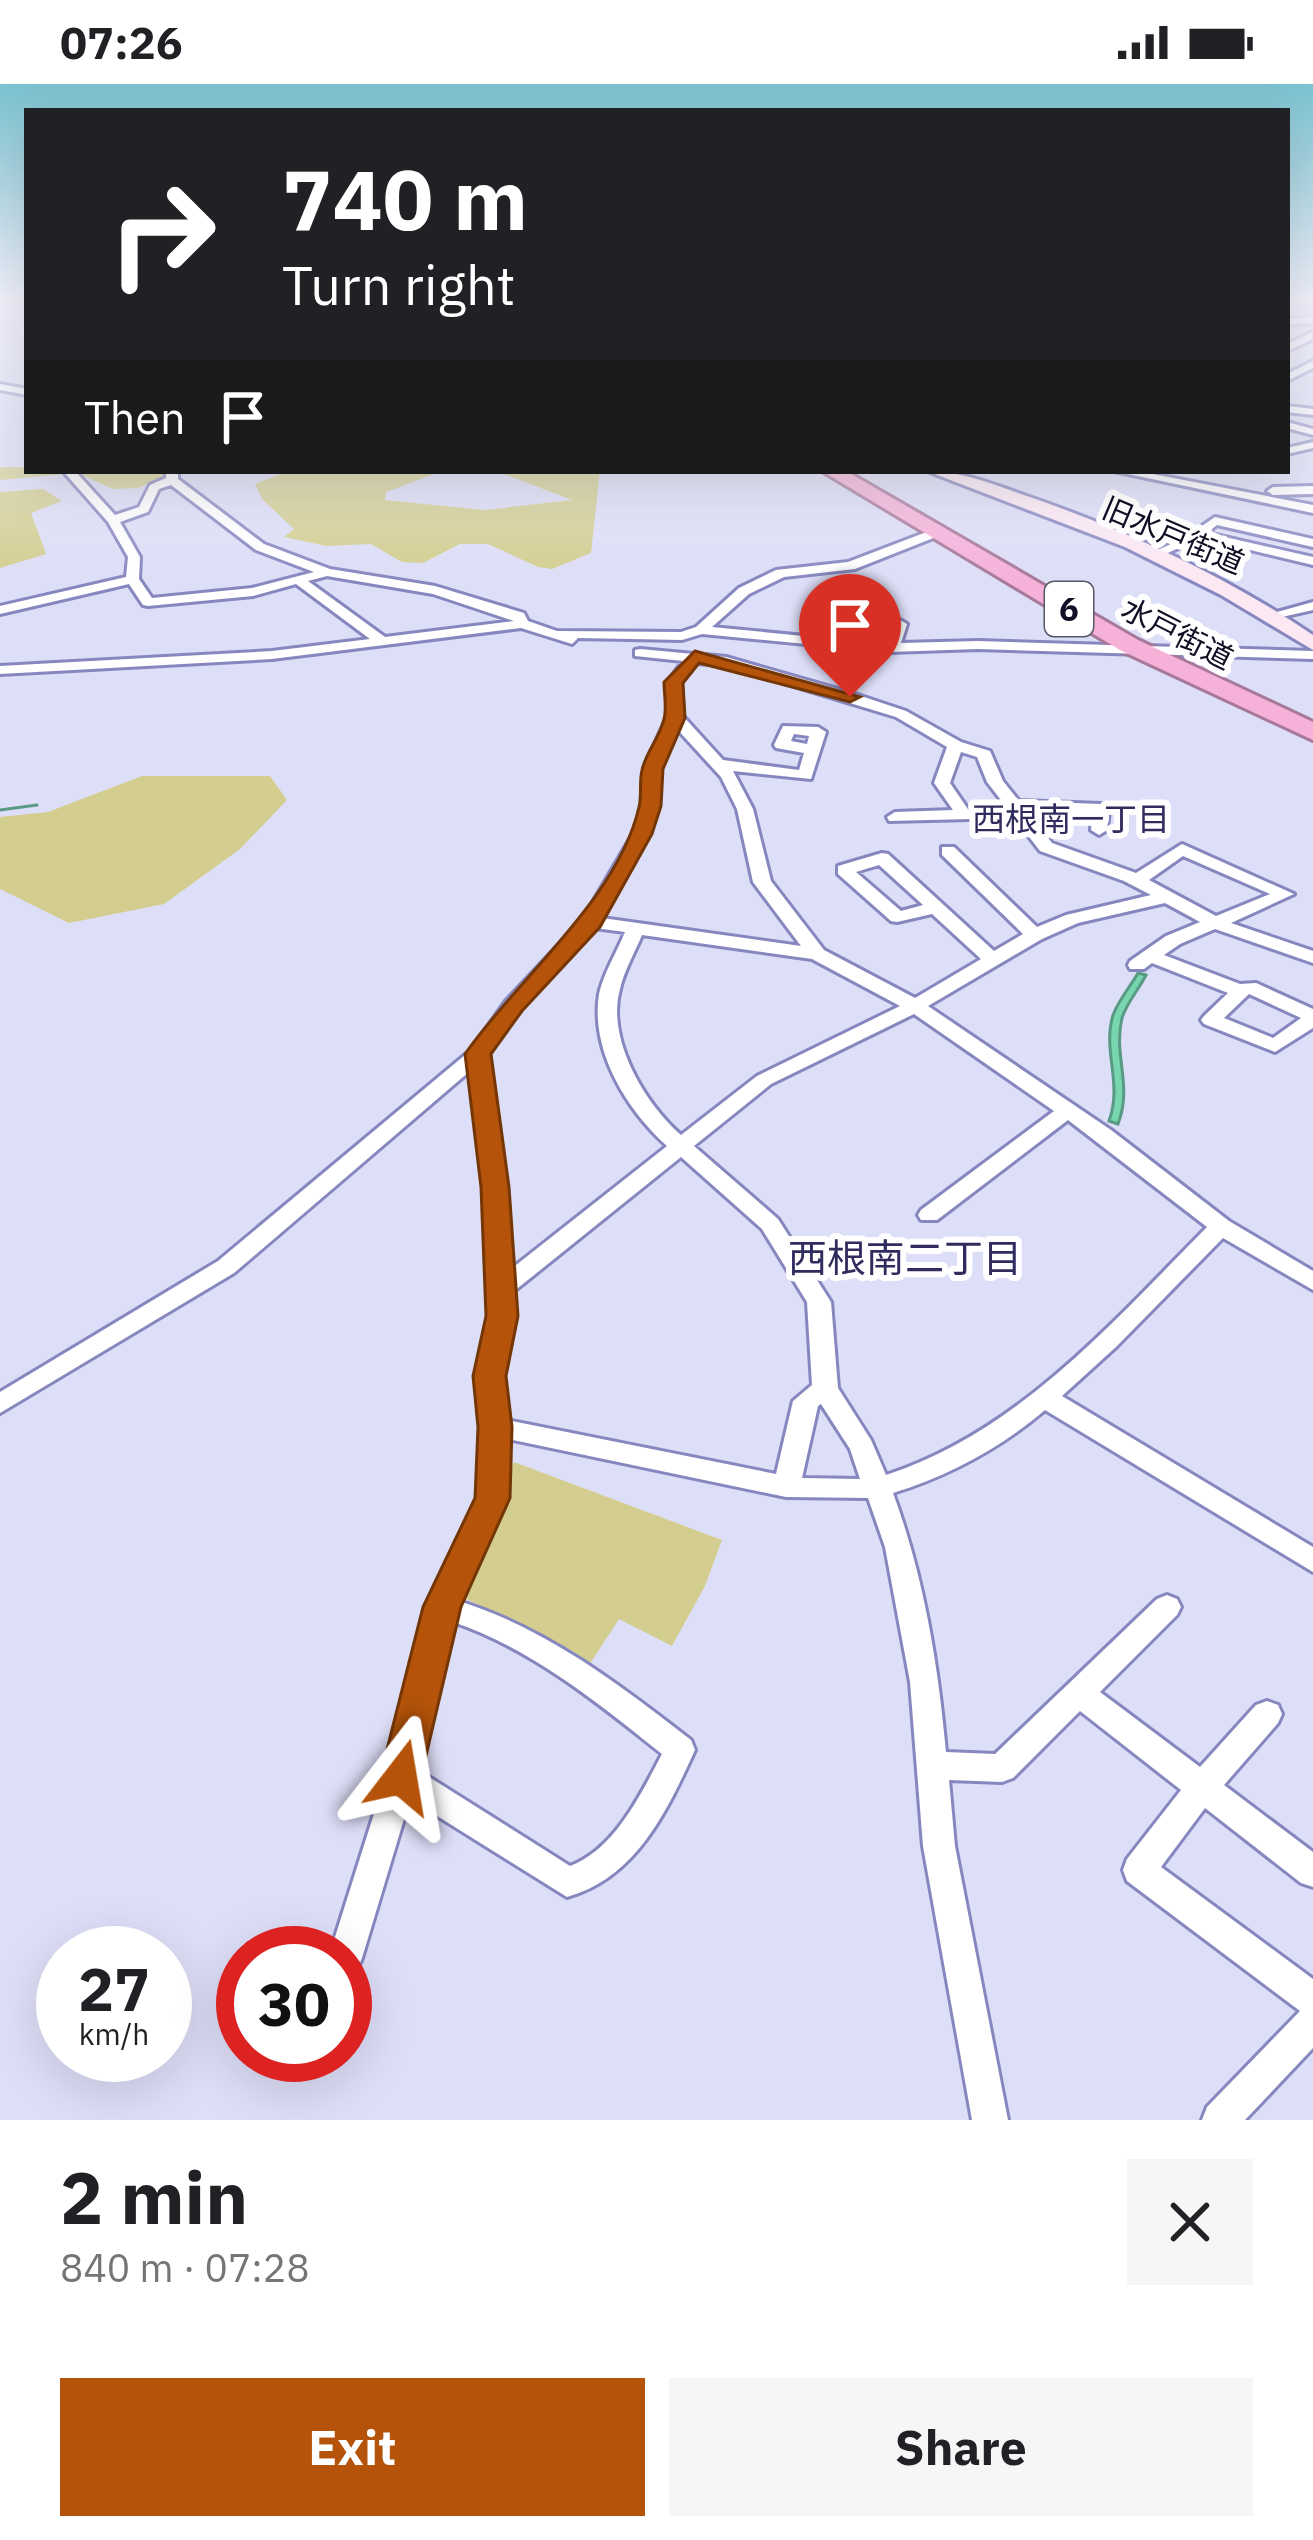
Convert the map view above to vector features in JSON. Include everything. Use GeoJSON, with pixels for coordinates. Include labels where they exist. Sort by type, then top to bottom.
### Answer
{"type":"FeatureCollection","features":[{"type":"Feature","properties":{"kind":"highway","name":"水戸街道"},"geometry":{"type":"LineString","coordinates":[[837,474],[1139,650],[1313,732]]}},
{"type":"Feature","properties":{"kind":"street"},"geometry":{"type":"LineString","coordinates":[[72,474],[113,520],[134,557],[132,579],[148,602],[253,592],[302,583],[327,572]]}},
{"type":"Feature","properties":{"kind":"street","name":"旧水戸街道"},"geometry":{"type":"LineString","coordinates":[[943,474],[1153,555],[1244,596],[1313,644]]}},
{"type":"Feature","properties":{"kind":"street"},"geometry":{"type":"LineString","coordinates":[[1133,474],[1313,509]]}},
{"type":"Feature","properties":{"kind":"street"},"geometry":{"type":"LineString","coordinates":[[113,520],[144,509],[154,487],[172,476],[260,547],[327,572],[473,599],[519,616],[522,624]]}},
{"type":"Feature","properties":{"kind":"street"},"geometry":{"type":"LineString","coordinates":[[1194,488],[1313,490]]}},
{"type":"Feature","properties":{"kind":"street"},"geometry":{"type":"LineString","coordinates":[[1153,555],[1216,521],[1313,544]]}},
{"type":"Feature","properties":{"kind":"street"},"geometry":{"type":"LineString","coordinates":[[1291,538],[1313,527]]}},
{"type":"Feature","properties":{"kind":"street"},"geometry":{"type":"LineString","coordinates":[[701,630],[744,591],[781,573],[850,566],[937,532]]}},
{"type":"Feature","properties":{"kind":"street"},"geometry":{"type":"LineString","coordinates":[[1197,534],[1313,561]]}},
{"type":"Feature","properties":{"kind":"street"},"geometry":{"type":"LineString","coordinates":[[0,610],[132,579]]}},
{"type":"Feature","properties":{"kind":"street"},"geometry":{"type":"LineString","coordinates":[[302,583],[382,641]]}},
{"type":"Feature","properties":{"kind":"street"},"geometry":{"type":"LineString","coordinates":[[1274,615],[1313,606]]}},
{"type":"Feature","properties":{"kind":"street"},"geometry":{"type":"LineString","coordinates":[[754,635],[772,616]]}},
{"type":"Feature","properties":{"kind":"street"},"geometry":{"type":"LineString","coordinates":[[0,670],[272,656],[522,624],[567,638],[682,636],[701,630],[892,648],[1313,656]]}},
{"type":"Feature","properties":{"kind":"street"},"geometry":{"type":"LineString","coordinates":[[892,648],[900,624]]}},
{"type":"Feature","properties":{"kind":"street"},"geometry":{"type":"LineString","coordinates":[[674,652],[682,636]]}},
{"type":"Feature","properties":{"kind":"street"},"geometry":{"type":"LineString","coordinates":[[640,652],[695,656],[901,714],[955,745],[984,754],[995,782],[1046,848],[1137,881],[1217,924],[1313,957]]}},
{"type":"Feature","properties":{"kind":"street"},"geometry":{"type":"LineString","coordinates":[[0,1404],[226,1267],[478,1054],[513,1005],[591,922],[640,834],[650,806],[652,769],[675,718],[674,682],[695,656]]}},
{"type":"Feature","properties":{"kind":"street"},"geometry":{"type":"LineString","coordinates":[[675,718],[717,764],[745,809],[762,882],[817,954]]}},
{"type":"Feature","properties":{"kind":"street"},"geometry":{"type":"LineString","coordinates":[[895,817],[964,815],[942,783],[955,745]]}},
{"type":"Feature","properties":{"kind":"street"},"geometry":{"type":"LineString","coordinates":[[717,764],[805,776],[813,749]]}},
{"type":"Feature","properties":{"kind":"street"},"geometry":{"type":"LineString","coordinates":[[1016,806],[1101,809],[1099,830]]}},
{"type":"Feature","properties":{"kind":"street"},"geometry":{"type":"LineString","coordinates":[[1137,881],[1182,850],[1285,893],[1173,940],[1144,961],[1241,991]]}},
{"type":"Feature","properties":{"kind":"street"},"geometry":{"type":"LineString","coordinates":[[947,851],[1035,935]]}},
{"type":"Feature","properties":{"kind":"street"},"geometry":{"type":"LineString","coordinates":[[500,1290],[680,1148],[734,1099],[764,1080],[915,1006],[1035,935],[1072,919],[1162,898]]}},
{"type":"Feature","properties":{"kind":"street"},"geometry":{"type":"LineString","coordinates":[[936,907],[993,959]]}},
{"type":"Feature","properties":{"kind":"street"},"geometry":{"type":"LineString","coordinates":[[591,922],[817,954],[915,1006],[1068,1110],[1221,1226],[1313,1282]]}},
{"type":"Feature","properties":{"kind":"street"},"geometry":{"type":"LineString","coordinates":[[636,928],[609,991],[608,1025],[627,1083],[652,1120],[770,1224],[791,1255],[819,1303],[825,1389],[862,1447],[899,1547],[925,1682],[939,1846],[990,2120]]}},
{"type":"Feature","properties":{"kind":"street"},"geometry":{"type":"LineString","coordinates":[[1249,987],[1313,1017],[1275,1046],[1211,1020],[1249,987]]}},
{"type":"Feature","properties":{"kind":"street"},"geometry":{"type":"LineString","coordinates":[[355,1926],[401,1777],[442,1607],[492,1498],[495,1427],[490,1376],[502,1316],[495,1187],[478,1054]]}},
{"type":"Feature","properties":{"kind":"street"},"geometry":{"type":"LineString","coordinates":[[929,1216],[1068,1110]]}},
{"type":"Feature","properties":{"kind":"street"},"geometry":{"type":"LineString","coordinates":[[495,1427],[786,1487],[873,1487],[934,1467],[1045,1398],[1221,1226]]}},
{"type":"Feature","properties":{"kind":"street"},"geometry":{"type":"LineString","coordinates":[[786,1487],[806,1401],[825,1389]]}},
{"type":"Feature","properties":{"kind":"street"},"geometry":{"type":"LineString","coordinates":[[1045,1398],[1313,1561]]}},
{"type":"Feature","properties":{"kind":"street"},"geometry":{"type":"LineString","coordinates":[[401,1777],[567,1882],[583,1880],[644,1822],[680,1750],[537,1646],[475,1616],[442,1607]]}},
{"type":"Feature","properties":{"kind":"street"},"geometry":{"type":"LineString","coordinates":[[935,1766],[1002,1768],[1167,1607]]}},
{"type":"Feature","properties":{"kind":"street"},"geometry":{"type":"LineString","coordinates":[[1078,1693],[1313,1872]]}},
{"type":"Feature","properties":{"kind":"street"},"geometry":{"type":"LineString","coordinates":[[1267,1714],[1202,1787],[1139,1870],[1313,2000]]}},
{"type":"Feature","properties":{"kind":"street"},"geometry":{"type":"LineString","coordinates":[[1220,2120],[1313,2023]]}},
{"type":"Feature","properties":{"kind":"shaded area"},"geometry":{"type":"Polygon","coordinates":[[[0,467],[24,467],[24,474],[66,474],[0,480],[0,467]]]}},
{"type":"Feature","properties":{"kind":"shaded area"},"geometry":{"type":"Polygon","coordinates":[[[79,474],[169,474],[138,488],[113,489],[79,474]]]}},
{"type":"Feature","properties":{"kind":"shaded area"},"geometry":{"type":"Polygon","coordinates":[[[280,474],[435,474],[386,492],[385,500],[485,510],[572,500],[504,474],[600,474],[591,553],[552,569],[488,544],[460,544],[423,563],[402,562],[371,544],[326,546],[284,537],[294,529],[262,499],[255,484],[280,474]]]}},
{"type":"Feature","properties":{"kind":"shaded area"},"geometry":{"type":"Polygon","coordinates":[[[43,489],[62,501],[31,513],[46,554],[0,568],[0,492],[43,489]]]}},
{"type":"Feature","properties":{"kind":"shaded area"},"geometry":{"type":"Polygon","coordinates":[[[142,776],[270,776],[287,800],[240,849],[164,904],[69,923],[0,889],[0,817],[48,812],[142,776]]]}},
{"type":"Feature","properties":{"kind":"shaded area"},"geometry":{"type":"Polygon","coordinates":[[[1138,973],[1146,975],[1124,1013],[1120,1032],[1124,1096],[1118,1124],[1109,1121],[1114,1093],[1110,1029],[1115,1010],[1138,973]]]}},
{"type":"Feature","properties":{"kind":"shaded area"},"geometry":{"type":"Polygon","coordinates":[[[514,1462],[722,1540],[705,1586],[672,1646],[619,1619],[584,1673],[515,1622],[460,1596],[514,1462]]]}},
{"type":"Feature","properties":{"kind":"waterway"},"geometry":{"type":"LineString","coordinates":[[0,810],[37,805]]}},
{"type":"Feature","properties":{"kind":"district","name":"西根南一丁目"},"geometry":{"type":"Point","coordinates":[1071,819]}},
{"type":"Feature","properties":{"kind":"district","name":"西根南二丁目"},"geometry":{"type":"Point","coordinates":[905,1258]}},
{"type":"Feature","properties":{"kind":"route"},"geometry":{"type":"LineString","coordinates":[[401,1777],[442,1607],[492,1498],[495,1427],[490,1376],[502,1316],[495,1187],[478,1054],[513,1005],[591,922],[624,864],[650,806],[652,769],[675,718],[674,682],[695,656],[850,697]]}}]}
